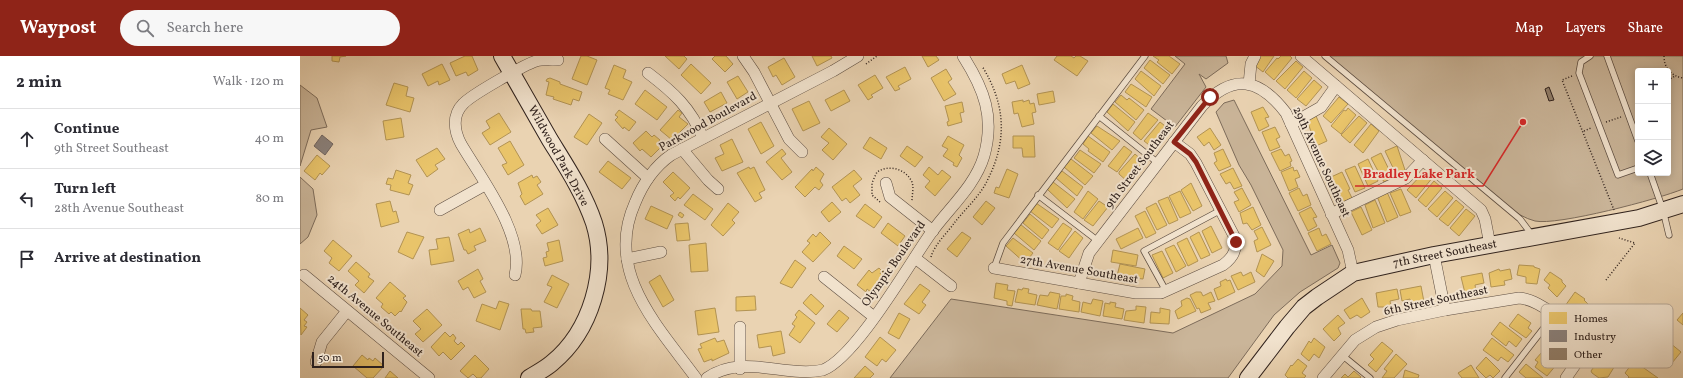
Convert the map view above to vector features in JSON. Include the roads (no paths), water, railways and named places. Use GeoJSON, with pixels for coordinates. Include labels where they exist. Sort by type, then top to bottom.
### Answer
{"type":"FeatureCollection","features":[{"type":"Feature","properties":{"kind":"street","name":"Wildwood Park Drive"},"geometry":{"type":"LineString","coordinates":[[502,56],[574,179],[587,207],[597,236],[600,261],[594,299],[579,332],[571,344],[553,363],[529,378]]}},
{"type":"Feature","properties":{"kind":"street"},"geometry":{"type":"LineString","coordinates":[[743,56],[770,102],[789,139],[802,152]]}},
{"type":"Feature","properties":{"kind":"street","name":"Olympic Boulevard"},"geometry":{"type":"LineString","coordinates":[[707,378],[718,372],[750,367],[802,373],[824,369],[850,347],[874,317],[933,231],[974,178],[984,156],[987,141],[989,113],[987,102],[975,76],[963,56]]}},
{"type":"Feature","properties":{"kind":"street"},"geometry":{"type":"LineString","coordinates":[[1246,84],[1251,64],[1255,56]]}},
{"type":"Feature","properties":{"kind":"street"},"geometry":{"type":"LineString","coordinates":[[1301,56],[1484,214],[1490,245]]}},
{"type":"Feature","properties":{"kind":"street","name":"Parkwood Boulevard"},"geometry":{"type":"LineString","coordinates":[[696,378],[643,306],[635,290],[627,259],[626,237],[630,217],[638,196],[648,178],[663,161],[682,149],[770,102],[833,71],[855,57]]}},
{"type":"Feature","properties":{"kind":"street"},"geometry":{"type":"LineString","coordinates":[[515,275],[517,255],[511,231],[456,136],[456,119],[463,104],[512,74],[536,61],[558,60]]}},
{"type":"Feature","properties":{"kind":"street"},"geometry":{"type":"LineString","coordinates":[[648,73],[676,95],[686,106],[696,122],[703,138]]}},
{"type":"Feature","properties":{"kind":"street","name":"29th Avenue Southeast"},"geometry":{"type":"LineString","coordinates":[[1246,84],[1272,97],[1286,113],[1348,250],[1353,273]]}},
{"type":"Feature","properties":{"kind":"street","name":"9th Street Southeast"},"geometry":{"type":"LineString","coordinates":[[1079,283],[1086,260],[1098,241],[1210,97],[1221,89],[1246,84]]}},
{"type":"Feature","properties":{"kind":"street"},"geometry":{"type":"LineString","coordinates":[[1291,124],[1321,107],[1336,86]]}},
{"type":"Feature","properties":{"kind":"street"},"geometry":{"type":"LineString","coordinates":[[605,139],[648,178]]}},
{"type":"Feature","properties":{"kind":"street"},"geometry":{"type":"LineString","coordinates":[[1163,292],[1229,261],[1235,251],[1236,242],[1196,162],[1190,154],[1174,142]]}},
{"type":"Feature","properties":{"kind":"street"},"geometry":{"type":"LineString","coordinates":[[682,149],[704,176],[718,188]]}},
{"type":"Feature","properties":{"kind":"street"},"geometry":{"type":"LineString","coordinates":[[1332,214],[1406,178],[1423,160]]}},
{"type":"Feature","properties":{"kind":"street"},"geometry":{"type":"LineString","coordinates":[[886,183],[890,197],[933,231]]}},
{"type":"Feature","properties":{"kind":"street"},"geometry":{"type":"LineString","coordinates":[[440,210],[485,184]]}},
{"type":"Feature","properties":{"kind":"street","name":"7th Street Southeast"},"geometry":{"type":"LineString","coordinates":[[1248,378],[1304,307],[1353,273],[1434,255],[1639,218],[1683,204]]}},
{"type":"Feature","properties":{"kind":"street"},"geometry":{"type":"LineString","coordinates":[[627,259],[661,252]]}},
{"type":"Feature","properties":{"kind":"street"},"geometry":{"type":"LineString","coordinates":[[1434,255],[1445,310]]}},
{"type":"Feature","properties":{"kind":"street"},"geometry":{"type":"LineString","coordinates":[[915,258],[951,286]]}},
{"type":"Feature","properties":{"kind":"street","name":"27th Avenue Southeast"},"geometry":{"type":"LineString","coordinates":[[994,268],[1146,294],[1163,292]]}},
{"type":"Feature","properties":{"kind":"street","name":"24th Avenue Southeast"},"geometry":{"type":"LineString","coordinates":[[304,275],[429,378]]}},
{"type":"Feature","properties":{"kind":"street"},"geometry":{"type":"LineString","coordinates":[[824,277],[874,317]]}},
{"type":"Feature","properties":{"kind":"street","name":"6th Street Southeast"},"geometry":{"type":"LineString","coordinates":[[1324,378],[1355,340],[1376,327],[1397,320],[1511,298],[1527,298],[1541,305]]}},
{"type":"Feature","properties":{"kind":"street"},"geometry":{"type":"LineString","coordinates":[[316,362],[322,342],[347,311]]}},
{"type":"Feature","properties":{"kind":"street"},"geometry":{"type":"LineString","coordinates":[[740,327],[740,369]]}},
{"type":"Feature","properties":{"kind":"street"},"geometry":{"type":"LineString","coordinates":[[1566,378],[1573,368]]}},
{"type":"Feature","properties":{"kind":"lane"},"geometry":{"type":"LineString","coordinates":[[994,268],[1003,243],[1145,56]]}},
{"type":"Feature","properties":{"kind":"lane"},"geometry":{"type":"LineString","coordinates":[[1325,56],[1520,219],[1533,236]]}},
{"type":"Feature","properties":{"kind":"lane"},"geometry":{"type":"LineString","coordinates":[[1590,56],[1581,62],[1579,73],[1618,175],[1635,169]]}},
{"type":"Feature","properties":{"kind":"lane"},"geometry":{"type":"LineString","coordinates":[[1607,56],[1638,140]]}},
{"type":"Feature","properties":{"kind":"lane"},"geometry":{"type":"LineString","coordinates":[[1099,116],[1158,163]]}},
{"type":"Feature","properties":{"kind":"lane"},"geometry":{"type":"LineString","coordinates":[[1651,176],[1663,210],[1669,236]]}},
{"type":"Feature","properties":{"kind":"lane"},"geometry":{"type":"LineString","coordinates":[[1038,195],[1098,241]]}},
{"type":"Feature","properties":{"kind":"lane"},"geometry":{"type":"LineString","coordinates":[[1163,292],[1144,251],[1221,210]]}},
{"type":"Feature","properties":{"kind":"lane"},"geometry":{"type":"LineString","coordinates":[[1506,378],[1541,332]]}},
{"type":"Feature","properties":{"kind":"lane"},"geometry":{"type":"LineString","coordinates":[[1342,355],[1370,378]]}},
{"type":"Feature","properties":{"kind":"place","name":"Bradley Lake Park"},"geometry":{"type":"Point","coordinates":[1523,122]}}]}
